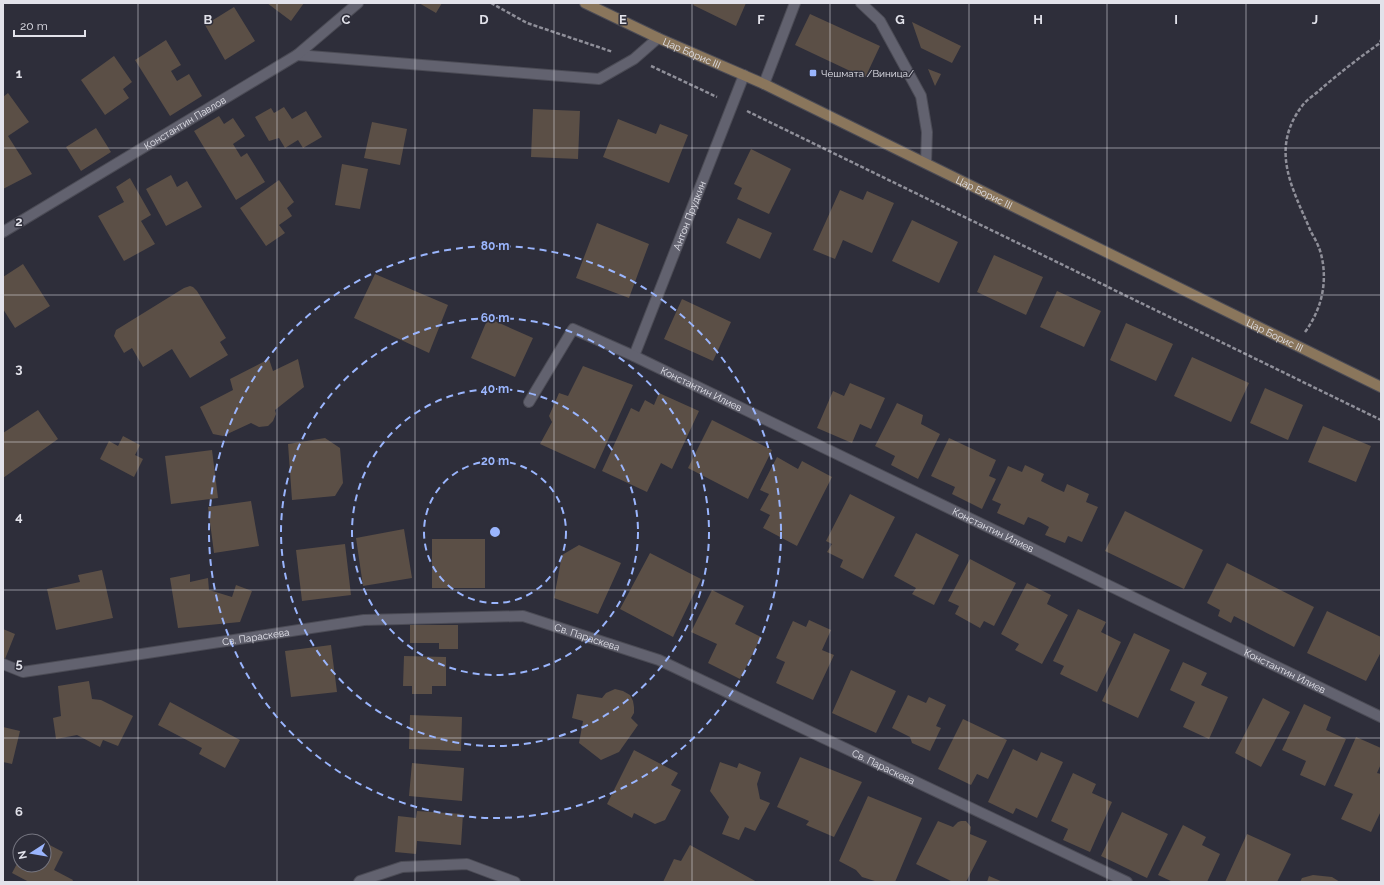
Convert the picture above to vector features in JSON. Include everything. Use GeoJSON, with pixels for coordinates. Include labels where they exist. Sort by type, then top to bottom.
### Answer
{"type":"FeatureCollection","features":[{"type":"Feature","properties":{"kind":"street","name":"Константин Павлов"},"geometry":{"type":"LineString","coordinates":[[3,232],[297,55],[358,3]]}},
{"type":"Feature","properties":{"kind":"street","name":"Цар Борис III"},"geometry":{"type":"LineString","coordinates":[[585,3],[658,38],[764,84],[1381,386]]}},
{"type":"Feature","properties":{"kind":"street"},"geometry":{"type":"LineString","coordinates":[[764,84],[795,3]]}},
{"type":"Feature","properties":{"kind":"street"},"geometry":{"type":"LineString","coordinates":[[861,3],[880,21],[921,96],[927,132],[926,163]]}},
{"type":"Feature","properties":{"kind":"street"},"geometry":{"type":"LineString","coordinates":[[297,55],[599,79],[634,59],[658,38]]}},
{"type":"Feature","properties":{"kind":"street","name":"Антон Прудкин"},"geometry":{"type":"LineString","coordinates":[[634,356],[744,75]]}},
{"type":"Feature","properties":{"kind":"street","name":"Константин Илиев"},"geometry":{"type":"LineString","coordinates":[[529,402],[573,329],[634,356],[1381,717]]}},
{"type":"Feature","properties":{"kind":"street","name":"Св. Параскева"},"geometry":{"type":"LineString","coordinates":[[3,664],[23,672],[364,620],[523,616],[659,660],[1127,882]]}},
{"type":"Feature","properties":{"kind":"street"},"geometry":{"type":"LineString","coordinates":[[359,882],[360,880],[402,867],[467,864],[515,882]]}},
{"type":"Feature","properties":{"kind":"path"},"geometry":{"type":"LineString","coordinates":[[491,3],[527,23],[634,59],[733,104],[1381,420]]}},
{"type":"Feature","properties":{"kind":"path"},"geometry":{"type":"LineString","coordinates":[[1294,344],[1306,331],[1322,298],[1324,268],[1321,253],[1289,181],[1285,152],[1288,133],[1303,105],[1344,69],[1381,42]]}},
{"type":"Feature","properties":{"kind":"building"},"geometry":{"type":"Polygon","coordinates":[[[267,3],[304,3],[291,21],[267,3]]]}},
{"type":"Feature","properties":{"kind":"building"},"geometry":{"type":"Polygon","coordinates":[[[419,3],[442,3],[436,13],[419,3]]]}},
{"type":"Feature","properties":{"kind":"building"},"geometry":{"type":"Polygon","coordinates":[[[694,3],[746,3],[736,26],[693,5],[694,3]]]}},
{"type":"Feature","properties":{"kind":"building"},"geometry":{"type":"Polygon","coordinates":[[[234,7],[255,41],[225,60],[205,25],[234,7]]]}},
{"type":"Feature","properties":{"kind":"building"},"geometry":{"type":"Polygon","coordinates":[[[810,14],[880,46],[865,78],[795,45],[810,14]]]}},
{"type":"Feature","properties":{"kind":"building"},"geometry":{"type":"Polygon","coordinates":[[[912,22],[961,46],[952,63],[921,48],[912,22]]]}},
{"type":"Feature","properties":{"kind":"building"},"geometry":{"type":"Polygon","coordinates":[[[166,40],[181,65],[171,71],[177,81],[189,74],[202,96],[170,116],[135,60],[166,40]]]}},
{"type":"Feature","properties":{"kind":"building"},"geometry":{"type":"Polygon","coordinates":[[[114,56],[132,82],[123,89],[129,98],[105,115],[81,80],[114,56]]]}},
{"type":"Feature","properties":{"kind":"building"},"geometry":{"type":"Polygon","coordinates":[[[928,69],[941,74],[935,86],[928,69]]]}},
{"type":"Feature","properties":{"kind":"building"},"geometry":{"type":"Polygon","coordinates":[[[8,93],[29,122],[8,136],[32,174],[3,189],[3,97],[8,93]]]}},
{"type":"Feature","properties":{"kind":"building"},"geometry":{"type":"Polygon","coordinates":[[[284,107],[292,119],[306,111],[322,137],[303,148],[298,140],[285,148],[279,138],[269,141],[255,117],[271,108],[274,113],[284,107]]]}},
{"type":"Feature","properties":{"kind":"building"},"geometry":{"type":"Polygon","coordinates":[[[533,109],[580,111],[578,159],[531,157],[533,109]]]}},
{"type":"Feature","properties":{"kind":"building"},"geometry":{"type":"Polygon","coordinates":[[[219,116],[224,124],[233,118],[245,136],[233,144],[241,157],[247,153],[265,182],[236,200],[194,131],[219,116]]]}},
{"type":"Feature","properties":{"kind":"building"},"geometry":{"type":"Polygon","coordinates":[[[618,119],[656,134],[660,124],[688,135],[669,183],[603,157],[618,119]]]}},
{"type":"Feature","properties":{"kind":"building"},"geometry":{"type":"Polygon","coordinates":[[[372,122],[407,129],[400,165],[364,158],[372,122]]]}},
{"type":"Feature","properties":{"kind":"building"},"geometry":{"type":"Polygon","coordinates":[[[96,128],[111,152],[81,171],[66,147],[96,128]]]}},
{"type":"Feature","properties":{"kind":"building"},"geometry":{"type":"Polygon","coordinates":[[[751,149],[791,169],[769,214],[737,199],[742,188],[734,184],[751,149]]]}},
{"type":"Feature","properties":{"kind":"building"},"geometry":{"type":"Polygon","coordinates":[[[342,164],[368,169],[360,209],[335,205],[342,164]]]}},
{"type":"Feature","properties":{"kind":"building"},"geometry":{"type":"Polygon","coordinates":[[[171,175],[177,187],[187,181],[202,207],[166,226],[146,189],[171,175]]]}},
{"type":"Feature","properties":{"kind":"building"},"geometry":{"type":"Polygon","coordinates":[[[130,178],[151,215],[141,221],[155,244],[124,261],[98,216],[124,202],[116,187],[130,178]]]}},
{"type":"Feature","properties":{"kind":"building"},"geometry":{"type":"Polygon","coordinates":[[[279,180],[294,202],[287,208],[292,216],[279,225],[285,233],[266,246],[240,208],[279,180]]]}},
{"type":"Feature","properties":{"kind":"building"},"geometry":{"type":"Polygon","coordinates":[[[840,190],[863,200],[867,191],[894,203],[872,253],[843,240],[835,259],[813,250],[840,190]]]}},
{"type":"Feature","properties":{"kind":"building"},"geometry":{"type":"Polygon","coordinates":[[[738,218],[772,233],[760,259],[726,243],[738,218]]]}},
{"type":"Feature","properties":{"kind":"building"},"geometry":{"type":"Polygon","coordinates":[[[912,220],[958,242],[939,283],[892,261],[912,220]]]}},
{"type":"Feature","properties":{"kind":"building"},"geometry":{"type":"Polygon","coordinates":[[[597,223],[649,244],[629,298],[576,278],[597,223]]]}},
{"type":"Feature","properties":{"kind":"building"},"geometry":{"type":"Polygon","coordinates":[[[994,255],[1043,277],[1026,315],[977,292],[994,255]]]}},
{"type":"Feature","properties":{"kind":"building"},"geometry":{"type":"Polygon","coordinates":[[[23,264],[50,306],[15,328],[3,309],[3,277],[23,264]]]}},
{"type":"Feature","properties":{"kind":"building"},"geometry":{"type":"Polygon","coordinates":[[[375,274],[448,305],[429,353],[354,318],[375,274]]]}},
{"type":"Feature","properties":{"kind":"building"},"geometry":{"type":"Polygon","coordinates":[[[190,286],[197,291],[226,338],[220,342],[228,355],[190,378],[172,349],[143,367],[132,348],[124,353],[114,336],[116,330],[184,288],[190,286]]]}},
{"type":"Feature","properties":{"kind":"building"},"geometry":{"type":"Polygon","coordinates":[[[1057,291],[1101,311],[1084,347],[1040,327],[1057,291]]]}},
{"type":"Feature","properties":{"kind":"building"},"geometry":{"type":"Polygon","coordinates":[[[682,299],[731,322],[713,361],[664,339],[682,299]]]}},
{"type":"Feature","properties":{"kind":"building"},"geometry":{"type":"Polygon","coordinates":[[[488,318],[533,338],[515,377],[471,358],[488,318]]]}},
{"type":"Feature","properties":{"kind":"building"},"geometry":{"type":"Polygon","coordinates":[[[1126,323],[1173,344],[1156,381],[1110,360],[1126,323]]]}},
{"type":"Feature","properties":{"kind":"building"},"geometry":{"type":"Polygon","coordinates":[[[1192,357],[1249,383],[1231,422],[1174,396],[1192,357]]]}},
{"type":"Feature","properties":{"kind":"building"},"geometry":{"type":"Polygon","coordinates":[[[269,359],[273,371],[298,359],[304,387],[275,410],[276,414],[273,421],[268,426],[259,427],[251,423],[223,436],[213,434],[200,407],[233,390],[230,379],[269,359]]]}},
{"type":"Feature","properties":{"kind":"building"},"geometry":{"type":"Polygon","coordinates":[[[583,366],[633,385],[595,469],[540,444],[552,422],[549,416],[559,393],[568,396],[583,366]]]}},
{"type":"Feature","properties":{"kind":"building"},"geometry":{"type":"Polygon","coordinates":[[[850,383],[885,398],[871,429],[860,424],[852,443],[817,428],[833,391],[844,396],[850,383]]]}},
{"type":"Feature","properties":{"kind":"building"},"geometry":{"type":"Polygon","coordinates":[[[1265,388],[1303,405],[1288,440],[1250,423],[1265,388]]]}},
{"type":"Feature","properties":{"kind":"building"},"geometry":{"type":"Polygon","coordinates":[[[659,393],[699,411],[672,469],[661,463],[647,492],[602,471],[631,408],[639,412],[645,400],[654,405],[659,393]]]}},
{"type":"Feature","properties":{"kind":"building"},"geometry":{"type":"Polygon","coordinates":[[[897,403],[923,415],[921,424],[940,434],[918,479],[891,465],[895,456],[875,446],[897,403]]]}},
{"type":"Feature","properties":{"kind":"building"},"geometry":{"type":"Polygon","coordinates":[[[38,410],[58,439],[3,478],[3,433],[38,410]]]}},
{"type":"Feature","properties":{"kind":"building"},"geometry":{"type":"Polygon","coordinates":[[[712,420],[772,450],[748,499],[688,468],[712,420]]]}},
{"type":"Feature","properties":{"kind":"building"},"geometry":{"type":"Polygon","coordinates":[[[1323,426],[1371,446],[1356,482],[1308,462],[1323,426]]]}},
{"type":"Feature","properties":{"kind":"building"},"geometry":{"type":"Polygon","coordinates":[[[123,436],[140,445],[135,455],[143,459],[134,477],[100,459],[109,441],[118,446],[123,436]]]}},
{"type":"Feature","properties":{"kind":"building"},"geometry":{"type":"Polygon","coordinates":[[[325,438],[340,448],[343,483],[335,496],[292,500],[288,444],[325,438]]]}},
{"type":"Feature","properties":{"kind":"building"},"geometry":{"type":"Polygon","coordinates":[[[949,438],[996,460],[989,476],[996,479],[982,509],[952,494],[955,487],[931,476],[949,438]]]}},
{"type":"Feature","properties":{"kind":"building"},"geometry":{"type":"Polygon","coordinates":[[[212,450],[218,498],[171,504],[165,456],[212,450]]]}},
{"type":"Feature","properties":{"kind":"building"},"geometry":{"type":"Polygon","coordinates":[[[777,457],[798,469],[802,461],[832,477],[797,546],[763,528],[770,515],[760,510],[769,494],[760,490],[777,457]]]}},
{"type":"Feature","properties":{"kind":"building"},"geometry":{"type":"Polygon","coordinates":[[[1025,465],[1044,474],[1041,481],[1055,488],[1064,492],[1067,484],[1089,494],[1086,502],[1098,507],[1082,542],[1068,536],[1065,543],[1045,535],[1049,527],[1040,522],[1028,517],[1024,525],[997,513],[1001,504],[992,500],[1008,466],[1022,472],[1025,465]]]}},
{"type":"Feature","properties":{"kind":"building"},"geometry":{"type":"Polygon","coordinates":[[[850,494],[895,517],[863,579],[840,567],[843,560],[827,552],[832,544],[826,541],[850,494]]]}},
{"type":"Feature","properties":{"kind":"building"},"geometry":{"type":"Polygon","coordinates":[[[251,501],[259,546],[214,553],[208,507],[251,501]]]}},
{"type":"Feature","properties":{"kind":"building"},"geometry":{"type":"Polygon","coordinates":[[[1125,511],[1203,550],[1184,589],[1105,551],[1125,511]]]}},
{"type":"Feature","properties":{"kind":"building"},"geometry":{"type":"Polygon","coordinates":[[[404,529],[412,578],[363,586],[356,538],[404,529]]]}},
{"type":"Feature","properties":{"kind":"building"},"geometry":{"type":"Polygon","coordinates":[[[916,533],[959,555],[934,605],[912,594],[916,588],[894,576],[916,533]]]}},
{"type":"Feature","properties":{"kind":"building"},"geometry":{"type":"Polygon","coordinates":[[[432,539],[485,539],[485,588],[432,588],[432,539]]]}},
{"type":"Feature","properties":{"kind":"building"},"geometry":{"type":"Polygon","coordinates":[[[345,544],[351,595],[302,601],[296,550],[345,544]]]}},
{"type":"Feature","properties":{"kind":"building"},"geometry":{"type":"Polygon","coordinates":[[[579,545],[621,563],[598,614],[554,598],[562,555],[579,545]]]}},
{"type":"Feature","properties":{"kind":"building"},"geometry":{"type":"Polygon","coordinates":[[[650,553],[701,579],[673,637],[620,609],[650,553]]]}},
{"type":"Feature","properties":{"kind":"building"},"geometry":{"type":"Polygon","coordinates":[[[970,559],[1016,583],[994,626],[984,621],[980,628],[955,614],[959,606],[948,601],[970,559]]]}},
{"type":"Feature","properties":{"kind":"building"},"geometry":{"type":"Polygon","coordinates":[[[1227,563],[1314,607],[1294,647],[1234,616],[1231,623],[1218,616],[1220,610],[1207,603],[1227,563]]]}},
{"type":"Feature","properties":{"kind":"building"},"geometry":{"type":"Polygon","coordinates":[[[102,570],[113,618],[56,630],[47,589],[80,582],[78,575],[102,570]]]}},
{"type":"Feature","properties":{"kind":"building"},"geometry":{"type":"Polygon","coordinates":[[[190,574],[190,582],[208,578],[209,590],[232,597],[236,585],[252,591],[240,622],[178,628],[170,578],[190,574]]]}},
{"type":"Feature","properties":{"kind":"building"},"geometry":{"type":"Polygon","coordinates":[[[1027,583],[1051,595],[1047,604],[1068,615],[1042,664],[1015,650],[1019,644],[1001,634],[1027,583]]]}},
{"type":"Feature","properties":{"kind":"building"},"geometry":{"type":"Polygon","coordinates":[[[712,590],[744,606],[735,624],[761,637],[740,679],[708,663],[717,644],[691,632],[712,590]]]}},
{"type":"Feature","properties":{"kind":"building"},"geometry":{"type":"Polygon","coordinates":[[[1078,609],[1106,622],[1101,632],[1121,642],[1097,692],[1060,674],[1064,666],[1053,661],[1078,609]]]}},
{"type":"Feature","properties":{"kind":"building"},"geometry":{"type":"Polygon","coordinates":[[[1327,611],[1381,637],[1381,652],[1366,681],[1307,653],[1327,611]]]}},
{"type":"Feature","properties":{"kind":"building"},"geometry":{"type":"Polygon","coordinates":[[[809,620],[831,630],[822,650],[834,655],[813,700],[776,683],[785,662],[776,658],[793,621],[806,627],[809,620]]]}},
{"type":"Feature","properties":{"kind":"building"},"geometry":{"type":"Polygon","coordinates":[[[410,625],[458,625],[458,649],[439,649],[439,643],[410,643],[410,625]]]}},
{"type":"Feature","properties":{"kind":"building"},"geometry":{"type":"Polygon","coordinates":[[[3,629],[15,634],[5,659],[3,658],[3,629]]]}},
{"type":"Feature","properties":{"kind":"building"},"geometry":{"type":"Polygon","coordinates":[[[1134,633],[1170,650],[1138,718],[1102,701],[1134,633]]]}},
{"type":"Feature","properties":{"kind":"building"},"geometry":{"type":"Polygon","coordinates":[[[331,645],[337,692],[291,697],[285,651],[331,645]]]}},
{"type":"Feature","properties":{"kind":"building"},"geometry":{"type":"Polygon","coordinates":[[[404,656],[446,657],[446,686],[432,686],[432,694],[412,694],[412,686],[403,686],[404,656]]]}},
{"type":"Feature","properties":{"kind":"building"},"geometry":{"type":"Polygon","coordinates":[[[1183,662],[1207,673],[1201,685],[1228,697],[1209,739],[1183,727],[1195,702],[1170,690],[1183,662]]]}},
{"type":"Feature","properties":{"kind":"building"},"geometry":{"type":"Polygon","coordinates":[[[851,670],[896,691],[876,733],[832,713],[851,670]]]}},
{"type":"Feature","properties":{"kind":"building"},"geometry":{"type":"Polygon","coordinates":[[[89,681],[92,699],[101,700],[133,716],[118,746],[103,740],[100,747],[77,735],[56,739],[53,718],[61,716],[58,686],[89,681]]]}},
{"type":"Feature","properties":{"kind":"building"},"geometry":{"type":"Polygon","coordinates":[[[615,689],[630,695],[634,707],[634,713],[631,718],[638,725],[619,752],[601,760],[579,743],[583,721],[572,718],[577,694],[602,698],[606,693],[615,689]]]}},
{"type":"Feature","properties":{"kind":"building"},"geometry":{"type":"Polygon","coordinates":[[[908,695],[926,703],[929,697],[946,705],[936,726],[941,728],[930,751],[912,743],[910,737],[892,728],[908,695]]]}},
{"type":"Feature","properties":{"kind":"building"},"geometry":{"type":"Polygon","coordinates":[[[1263,698],[1290,712],[1261,767],[1235,753],[1263,698]]]}},
{"type":"Feature","properties":{"kind":"building"},"geometry":{"type":"Polygon","coordinates":[[[170,702],[240,740],[225,768],[199,754],[202,748],[158,725],[170,702]]]}},
{"type":"Feature","properties":{"kind":"building"},"geometry":{"type":"Polygon","coordinates":[[[1304,704],[1331,717],[1326,730],[1346,739],[1325,786],[1300,775],[1306,761],[1282,750],[1304,704]]]}},
{"type":"Feature","properties":{"kind":"building"},"geometry":{"type":"Polygon","coordinates":[[[410,715],[462,717],[461,751],[409,749],[410,715]]]}},
{"type":"Feature","properties":{"kind":"building"},"geometry":{"type":"Polygon","coordinates":[[[963,719],[1007,740],[988,779],[977,774],[971,785],[938,769],[963,719]]]}},
{"type":"Feature","properties":{"kind":"building"},"geometry":{"type":"Polygon","coordinates":[[[3,727],[20,731],[12,764],[3,762],[3,727]]]}},
{"type":"Feature","properties":{"kind":"building"},"geometry":{"type":"Polygon","coordinates":[[[1356,737],[1381,748],[1381,764],[1377,773],[1381,774],[1381,811],[1371,832],[1341,819],[1353,794],[1334,786],[1356,737]]]}},
{"type":"Feature","properties":{"kind":"building"},"geometry":{"type":"Polygon","coordinates":[[[1013,749],[1037,761],[1041,752],[1063,762],[1037,818],[1016,808],[1013,814],[988,802],[1013,749]]]}},
{"type":"Feature","properties":{"kind":"building"},"geometry":{"type":"Polygon","coordinates":[[[634,750],[678,773],[671,785],[681,790],[665,820],[655,824],[634,813],[632,818],[607,804],[634,750]]]}},
{"type":"Feature","properties":{"kind":"building"},"geometry":{"type":"Polygon","coordinates":[[[800,757],[862,782],[834,837],[806,825],[809,821],[777,807],[800,757]]]}},
{"type":"Feature","properties":{"kind":"building"},"geometry":{"type":"Polygon","coordinates":[[[720,762],[737,768],[739,763],[761,772],[757,784],[760,799],[770,803],[755,831],[745,827],[739,840],[722,834],[729,817],[710,791],[720,762]]]}},
{"type":"Feature","properties":{"kind":"building"},"geometry":{"type":"Polygon","coordinates":[[[412,763],[464,768],[462,801],[409,796],[412,763]]]}},
{"type":"Feature","properties":{"kind":"building"},"geometry":{"type":"Polygon","coordinates":[[[1073,773],[1096,784],[1092,793],[1112,802],[1090,852],[1063,840],[1068,829],[1051,821],[1073,773]]]}},
{"type":"Feature","properties":{"kind":"building"},"geometry":{"type":"Polygon","coordinates":[[[868,796],[922,818],[895,882],[878,882],[862,877],[856,870],[839,861],[868,796]]]}},
{"type":"Feature","properties":{"kind":"building"},"geometry":{"type":"Polygon","coordinates":[[[417,811],[463,814],[461,845],[417,841],[416,854],[395,852],[398,816],[416,818],[417,811]]]}},
{"type":"Feature","properties":{"kind":"building"},"geometry":{"type":"Polygon","coordinates":[[[1122,812],[1168,834],[1147,878],[1101,856],[1122,812]]]}},
{"type":"Feature","properties":{"kind":"building"},"geometry":{"type":"Polygon","coordinates":[[[938,821],[953,827],[958,822],[966,821],[971,827],[970,834],[987,841],[966,882],[953,882],[916,864],[938,821]]]}},
{"type":"Feature","properties":{"kind":"building"},"geometry":{"type":"Polygon","coordinates":[[[1183,825],[1206,837],[1202,845],[1220,854],[1207,882],[1173,882],[1158,875],[1183,825]]]}},
{"type":"Feature","properties":{"kind":"building"},"geometry":{"type":"Polygon","coordinates":[[[1247,834],[1291,854],[1277,882],[1225,882],[1247,834]]]}},
{"type":"Feature","properties":{"kind":"building"},"geometry":{"type":"Polygon","coordinates":[[[690,845],[757,882],[663,882],[674,859],[681,861],[690,845]]]}},
{"type":"Feature","properties":{"kind":"building"},"geometry":{"type":"Polygon","coordinates":[[[52,846],[63,852],[54,870],[73,880],[72,882],[29,882],[12,873],[52,873],[52,846]]]}},
{"type":"Feature","properties":{"kind":"building"},"geometry":{"type":"Polygon","coordinates":[[[1313,875],[1332,877],[1340,882],[1300,882],[1302,878],[1313,875]]]}},
{"type":"Feature","properties":{"kind":"building"},"geometry":{"type":"Polygon","coordinates":[[[989,876],[1003,882],[987,882],[989,876]]]}},
{"type":"Feature","properties":{"kind":"place","name":"Чешмата /Виница/"},"geometry":{"type":"Point","coordinates":[813,73]}}]}
